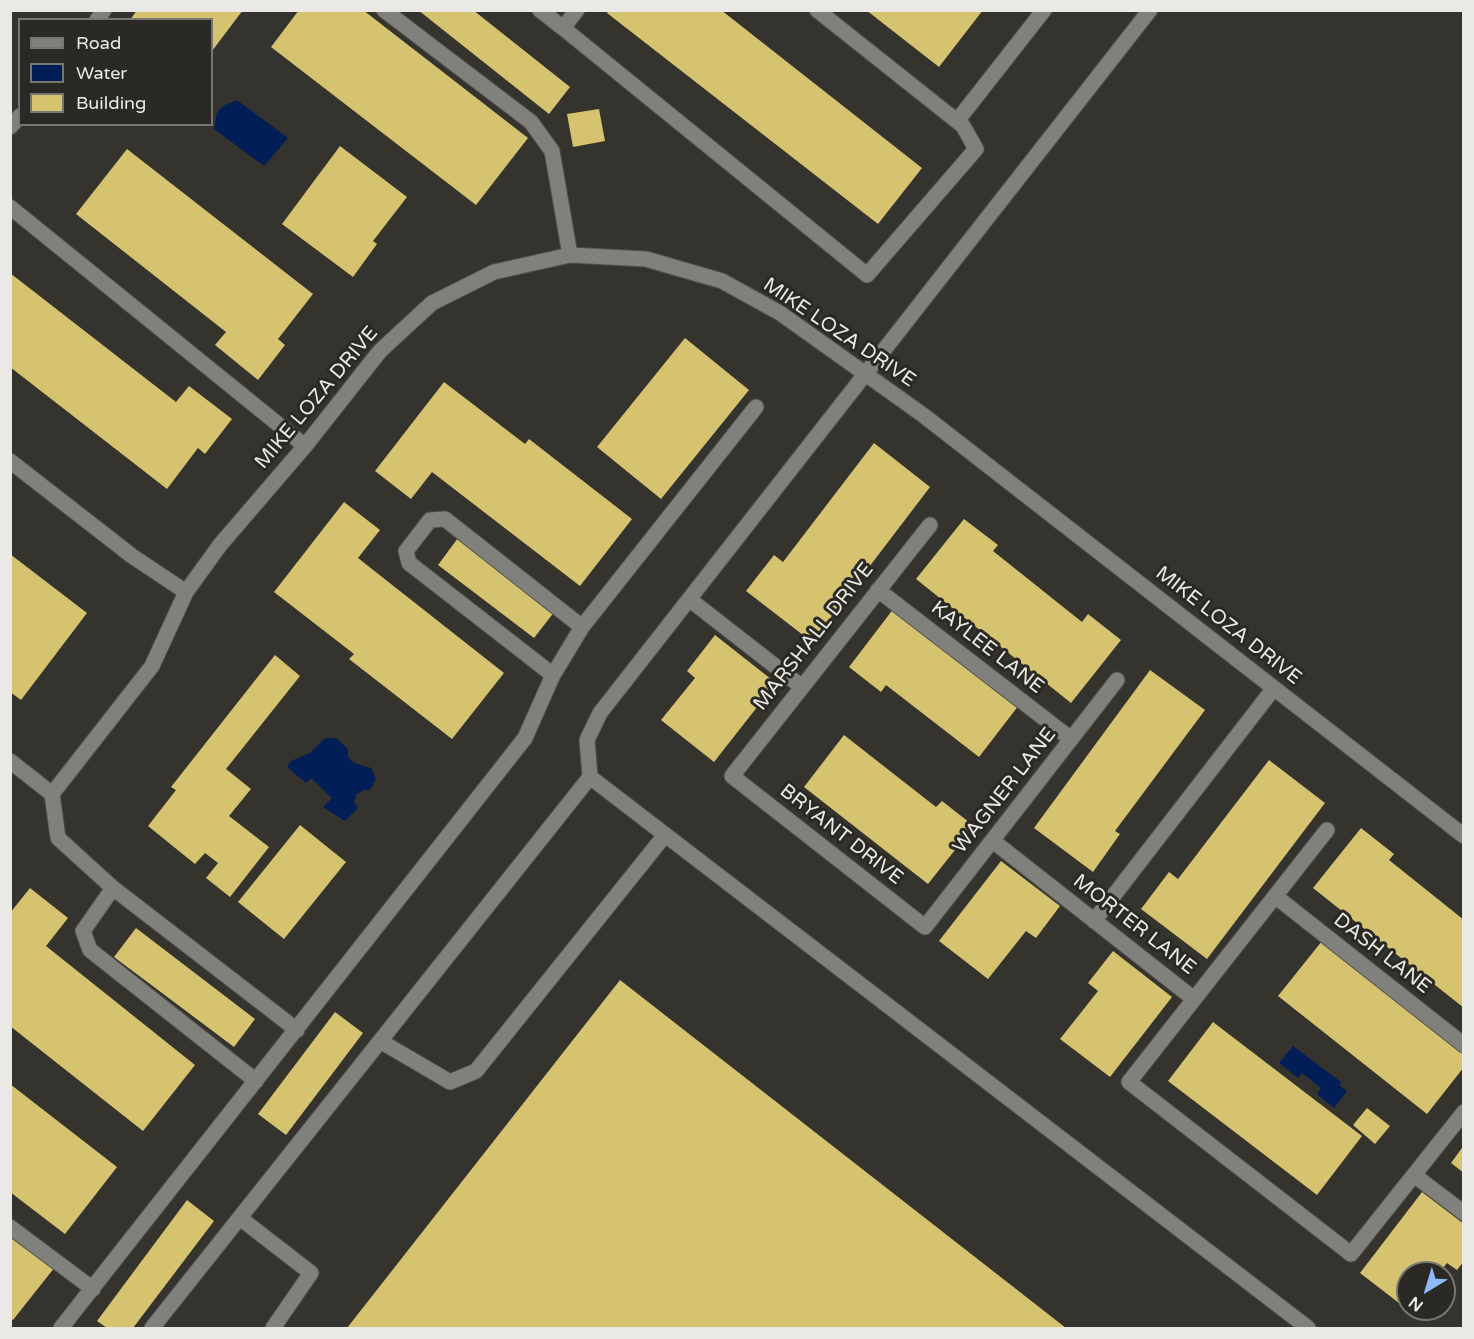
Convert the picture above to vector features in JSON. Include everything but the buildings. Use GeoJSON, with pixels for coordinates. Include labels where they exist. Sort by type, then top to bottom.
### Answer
{"type":"FeatureCollection","features":[{"type":"Feature","properties":{"kind":"street"},"geometry":{"type":"LineString","coordinates":[[384,10],[531,122],[552,151],[570,255]]}},
{"type":"Feature","properties":{"kind":"street"},"geometry":{"type":"LineString","coordinates":[[540,10],[867,275],[976,149],[963,126],[817,10]]}},
{"type":"Feature","properties":{"kind":"street"},"geometry":{"type":"LineString","coordinates":[[563,28],[577,10]]}},
{"type":"Feature","properties":{"kind":"street"},"geometry":{"type":"LineString","coordinates":[[957,121],[1044,10]]}},
{"type":"Feature","properties":{"kind":"street"},"geometry":{"type":"LineString","coordinates":[[152,1329],[590,777],[587,740],[600,713],[1150,10]]}},
{"type":"Feature","properties":{"kind":"street"},"geometry":{"type":"LineString","coordinates":[[10,207],[305,446]]}},
{"type":"Feature","properties":{"kind":"street","name":"MIKE LOZA DRIVE"},"geometry":{"type":"LineString","coordinates":[[52,794],[152,666],[186,592],[220,545],[305,446],[380,351],[432,303],[494,272],[570,255],[646,259],[722,280],[780,313],[865,376],[923,415],[1464,836]]}},
{"type":"Feature","properties":{"kind":"street"},"geometry":{"type":"LineString","coordinates":[[61,1329],[525,738],[553,675],[582,627],[756,407]]}},
{"type":"Feature","properties":{"kind":"street"},"geometry":{"type":"LineString","coordinates":[[10,461],[132,556],[186,592]]}},
{"type":"Feature","properties":{"kind":"street"},"geometry":{"type":"LineString","coordinates":[[553,675],[409,563],[406,551],[430,520],[445,519],[582,627]]}},
{"type":"Feature","properties":{"kind":"street","name":"MARSHALL DRIVE"},"geometry":{"type":"LineString","coordinates":[[732,776],[930,525]]}},
{"type":"Feature","properties":{"kind":"street","name":"KAYLEE LANE"},"geometry":{"type":"LineString","coordinates":[[878,590],[1071,739]]}},
{"type":"Feature","properties":{"kind":"street"},"geometry":{"type":"LineString","coordinates":[[689,599],[802,687]]}},
{"type":"Feature","properties":{"kind":"street","name":"WAGNER LANE"},"geometry":{"type":"LineString","coordinates":[[925,927],[1117,680]]}},
{"type":"Feature","properties":{"kind":"street"},"geometry":{"type":"LineString","coordinates":[[1094,921],[1274,688]]}},
{"type":"Feature","properties":{"kind":"street"},"geometry":{"type":"LineString","coordinates":[[10,761],[52,794],[58,838],[113,888],[297,1030]]}},
{"type":"Feature","properties":{"kind":"street","name":"BRYANT DRIVE"},"geometry":{"type":"LineString","coordinates":[[732,776],[925,927]]}},
{"type":"Feature","properties":{"kind":"street"},"geometry":{"type":"LineString","coordinates":[[590,777],[1308,1329]]}},
{"type":"Feature","properties":{"kind":"street","name":"MORTER LANE"},"geometry":{"type":"LineString","coordinates":[[993,841],[1194,999],[1327,830]]}},
{"type":"Feature","properties":{"kind":"street"},"geometry":{"type":"LineString","coordinates":[[380,1041],[450,1082],[477,1071],[665,835]]}},
{"type":"Feature","properties":{"kind":"street"},"geometry":{"type":"LineString","coordinates":[[113,888],[82,931],[90,950],[256,1081]]}},
{"type":"Feature","properties":{"kind":"street","name":"DASH LANE"},"geometry":{"type":"LineString","coordinates":[[1275,896],[1464,1045]]}},
{"type":"Feature","properties":{"kind":"street"},"geometry":{"type":"LineString","coordinates":[[1194,999],[1130,1082],[1351,1254],[1464,1112]]}},
{"type":"Feature","properties":{"kind":"street"},"geometry":{"type":"LineString","coordinates":[[1414,1175],[1464,1213]]}},
{"type":"Feature","properties":{"kind":"street"},"geometry":{"type":"LineString","coordinates":[[240,1218],[311,1274],[273,1329]]}},
{"type":"Feature","properties":{"kind":"street"},"geometry":{"type":"LineString","coordinates":[[10,1227],[93,1289]]}},
{"type":"Feature","properties":{"kind":"water"},"geometry":{"type":"Polygon","coordinates":[[[237,100],[288,138],[264,166],[214,129],[217,112],[225,105],[237,100]]]}},
{"type":"Feature","properties":{"kind":"water"},"geometry":{"type":"Polygon","coordinates":[[[325,738],[336,738],[348,749],[348,757],[354,763],[371,768],[376,779],[370,790],[357,794],[354,802],[358,808],[345,821],[323,807],[332,798],[311,778],[306,783],[287,767],[291,761],[310,753],[325,738]]]}},
{"type":"Feature","properties":{"kind":"water"},"geometry":{"type":"Polygon","coordinates":[[[1293,1046],[1341,1082],[1339,1085],[1347,1091],[1334,1108],[1317,1094],[1321,1088],[1302,1073],[1298,1078],[1279,1063],[1293,1046]]]}}]}
